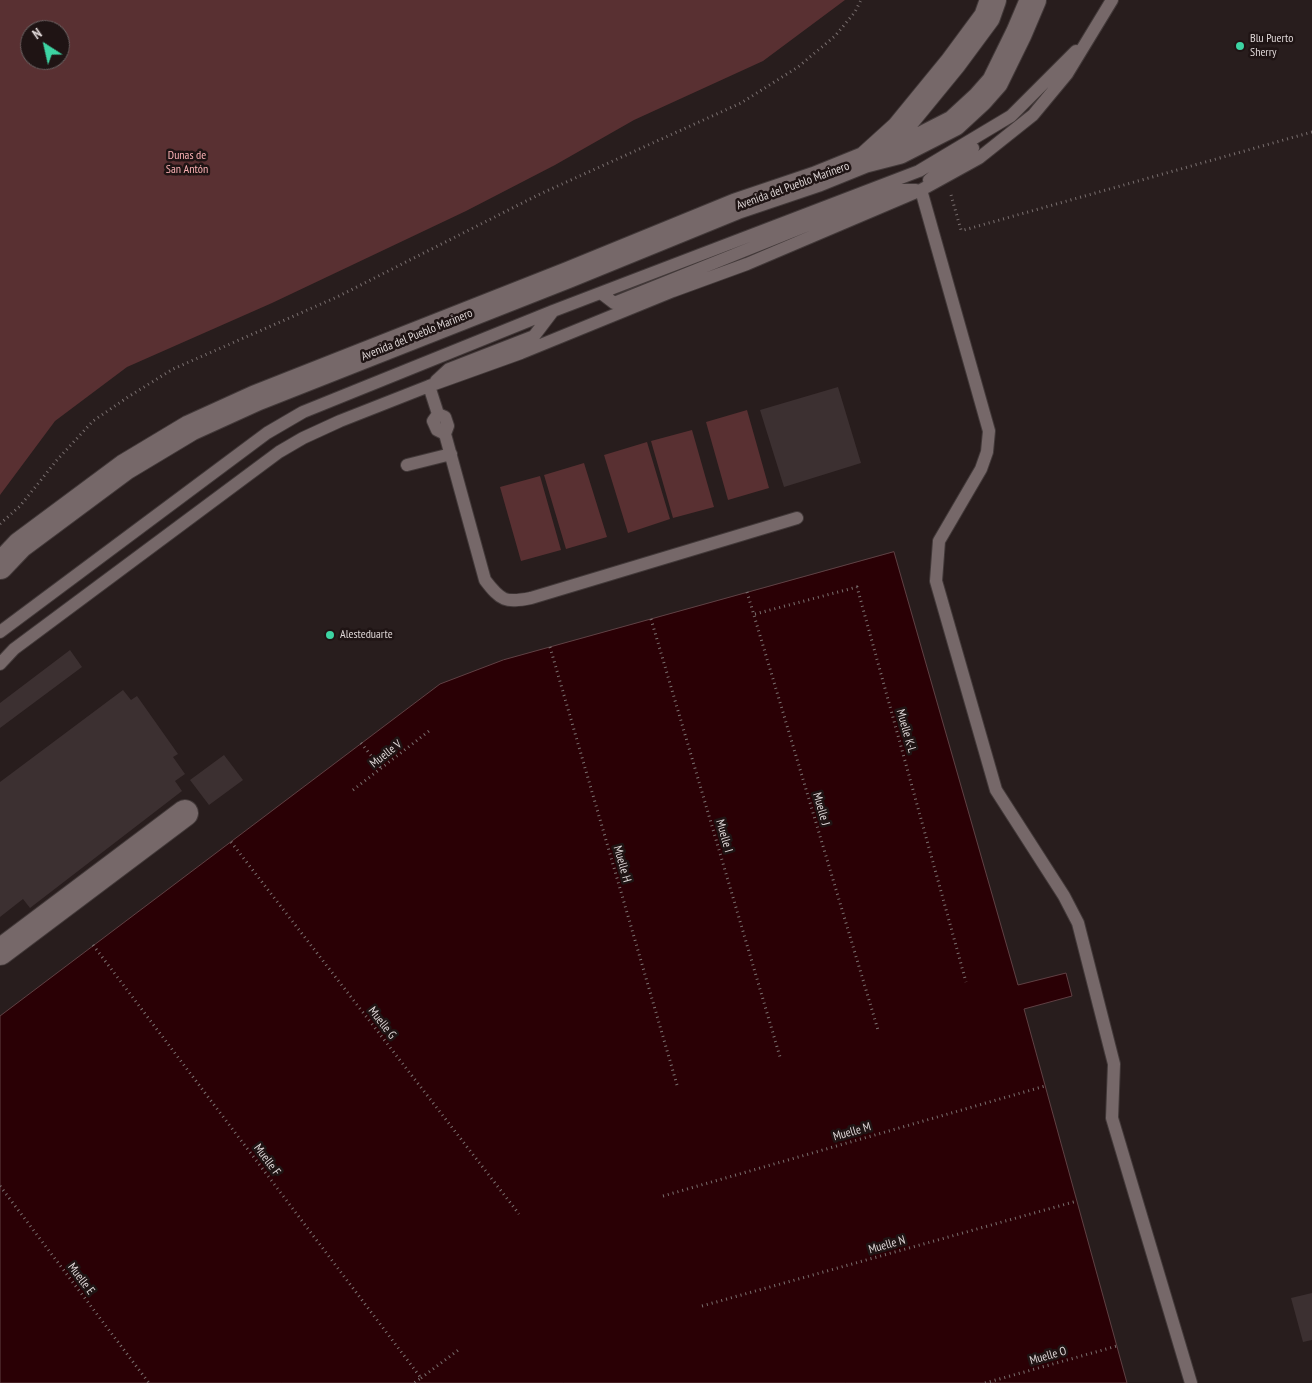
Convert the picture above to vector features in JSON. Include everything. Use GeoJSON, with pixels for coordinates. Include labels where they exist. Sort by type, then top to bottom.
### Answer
{"type":"FeatureCollection","features":[{"type":"Feature","properties":{"kind":"street","name":"Avenida del Pueblo Marinero"},"geometry":{"type":"LineString","coordinates":[[864,160],[899,128],[953,63],[987,17],[993,0]]}},
{"type":"Feature","properties":{"kind":"street","name":"Avenida del Pueblo Marinero"},"geometry":{"type":"LineString","coordinates":[[0,566],[20,545],[125,467],[190,428],[256,398],[737,206],[817,179],[864,160],[899,151],[954,123],[996,82],[1033,0]]}},
{"type":"Feature","properties":{"kind":"street","name":"Avenida del Pueblo Marinero"},"geometry":{"type":"LineString","coordinates":[[1002,70],[1027,45],[1041,24],[1051,0]]}},
{"type":"Feature","properties":{"kind":"street"},"geometry":{"type":"LineString","coordinates":[[1,949],[185,813]]}},
{"type":"Feature","properties":{"kind":"lane"},"geometry":{"type":"LineString","coordinates":[[0,664],[14,649],[279,452],[302,438],[429,386],[522,353],[673,291],[747,264],[921,190],[980,158],[1034,115],[1067,74],[1112,0]]}},
{"type":"Feature","properties":{"kind":"lane"},"geometry":{"type":"LineString","coordinates":[[921,190],[933,175],[979,144],[1091,37]]}},
{"type":"Feature","properties":{"kind":"lane"},"geometry":{"type":"LineString","coordinates":[[0,632],[235,456],[285,421],[553,311],[918,171],[1010,116]]}},
{"type":"Feature","properties":{"kind":"lane"},"geometry":{"type":"LineString","coordinates":[[601,293],[614,303],[878,197],[899,190],[921,190]]}},
{"type":"Feature","properties":{"kind":"lane"},"geometry":{"type":"LineString","coordinates":[[921,190],[989,431],[987,452],[981,469],[939,541],[936,581],[996,790],[1064,896],[1078,923],[1114,1064],[1112,1118],[1191,1383]]}},
{"type":"Feature","properties":{"kind":"lane"},"geometry":{"type":"LineString","coordinates":[[861,194],[878,197]]}},
{"type":"Feature","properties":{"kind":"lane"},"geometry":{"type":"LineString","coordinates":[[429,386],[449,369],[534,336],[553,311]]}},
{"type":"Feature","properties":{"kind":"lane"},"geometry":{"type":"LineString","coordinates":[[429,386],[438,414],[445,417],[448,426],[445,434],[486,580],[498,595],[507,600],[531,598],[797,518]]}},
{"type":"Feature","properties":{"kind":"lane"},"geometry":{"type":"LineString","coordinates":[[407,465],[450,454]]}},
{"type":"Feature","properties":{"kind":"path"},"geometry":{"type":"LineString","coordinates":[[0,524],[20,506],[92,421],[173,369],[336,297],[540,194],[741,103],[798,68],[835,36],[855,12],[861,0]]}},
{"type":"Feature","properties":{"kind":"path"},"geometry":{"type":"LineString","coordinates":[[973,228],[1312,132]]}},
{"type":"Feature","properties":{"kind":"path","name":"Muelle K-L"},"geometry":{"type":"LineString","coordinates":[[755,614],[856,587],[966,982]]}},
{"type":"Feature","properties":{"kind":"path","name":"Muelle J"},"geometry":{"type":"LineString","coordinates":[[747,592],[878,1030]]}},
{"type":"Feature","properties":{"kind":"path","name":"Muelle I"},"geometry":{"type":"LineString","coordinates":[[651,619],[780,1057]]}},
{"type":"Feature","properties":{"kind":"path","name":"Muelle H"},"geometry":{"type":"LineString","coordinates":[[550,647],[677,1085]]}},
{"type":"Feature","properties":{"kind":"path","name":"Muelle V"},"geometry":{"type":"LineString","coordinates":[[353,790],[429,732]]}},
{"type":"Feature","properties":{"kind":"path"},"geometry":{"type":"LineString","coordinates":[[361,743],[381,768]]}},
{"type":"Feature","properties":{"kind":"path","name":"Muelle G"},"geometry":{"type":"LineString","coordinates":[[231,842],[519,1214]]}},
{"type":"Feature","properties":{"kind":"path","name":"Muelle F"},"geometry":{"type":"LineString","coordinates":[[93,945],[421,1378]]}},
{"type":"Feature","properties":{"kind":"path","name":"Muelle M"},"geometry":{"type":"LineString","coordinates":[[663,1196],[1045,1086]]}},
{"type":"Feature","properties":{"kind":"path","name":"Muelle E"},"geometry":{"type":"LineString","coordinates":[[0,1186],[149,1383]]}},
{"type":"Feature","properties":{"kind":"path","name":"Muelle N"},"geometry":{"type":"LineString","coordinates":[[702,1306],[1077,1200]]}},
{"type":"Feature","properties":{"kind":"path","name":"Muelle O"},"geometry":{"type":"LineString","coordinates":[[985,1383],[1117,1346]]}},
{"type":"Feature","properties":{"kind":"path"},"geometry":{"type":"LineString","coordinates":[[414,1383],[461,1348]]}},
{"type":"Feature","properties":{"kind":"green space","name":"Dunas de San Antón"},"geometry":{"type":"Polygon","coordinates":[[[0,0],[845,0],[763,61],[634,120],[555,165],[466,211],[272,303],[127,367],[55,421],[0,495],[0,0]]]}},
{"type":"Feature","properties":{"kind":"green space"},"geometry":{"type":"Polygon","coordinates":[[[747,410],[769,488],[728,500],[706,422],[747,410]]]}},
{"type":"Feature","properties":{"kind":"green space"},"geometry":{"type":"Polygon","coordinates":[[[692,430],[714,507],[673,518],[651,441],[692,430]]]}},
{"type":"Feature","properties":{"kind":"green space"},"geometry":{"type":"Polygon","coordinates":[[[647,442],[670,519],[628,533],[604,455],[647,442]]]}},
{"type":"Feature","properties":{"kind":"green space"},"geometry":{"type":"Polygon","coordinates":[[[584,463],[607,537],[566,549],[544,475],[584,463]]]}},
{"type":"Feature","properties":{"kind":"green space"},"geometry":{"type":"Polygon","coordinates":[[[540,476],[561,550],[521,561],[500,487],[540,476]]]}},
{"type":"Feature","properties":{"kind":"shaded area"},"geometry":{"type":"Polygon","coordinates":[[[894,552],[1018,985],[1066,973],[1072,996],[1024,1009],[1127,1383],[0,1383],[0,1016],[440,684],[503,660],[894,552]]]}},
{"type":"Feature","properties":{"kind":"building"},"geometry":{"type":"Polygon","coordinates":[[[838,387],[861,463],[784,487],[760,410],[838,387]]]}},
{"type":"Feature","properties":{"kind":"building"},"geometry":{"type":"Polygon","coordinates":[[[70,650],[82,667],[0,728],[0,703],[70,650]]]}},
{"type":"Feature","properties":{"kind":"building"},"geometry":{"type":"Polygon","coordinates":[[[123,690],[131,700],[137,696],[178,754],[173,757],[185,774],[175,781],[182,791],[30,908],[23,899],[0,917],[0,782],[123,690]]]}},
{"type":"Feature","properties":{"kind":"building"},"geometry":{"type":"Polygon","coordinates":[[[224,755],[243,780],[209,805],[190,780],[224,755]]]}},
{"type":"Feature","properties":{"kind":"building"},"geometry":{"type":"Polygon","coordinates":[[[1312,1293],[1312,1340],[1303,1342],[1291,1298],[1312,1293]]]}},
{"type":"Feature","properties":{"kind":"place","name":"Blu Puerto Sherry"},"geometry":{"type":"Point","coordinates":[1240,46]}},
{"type":"Feature","properties":{"kind":"place","name":"Alesteduarte"},"geometry":{"type":"Point","coordinates":[330,635]}}]}
